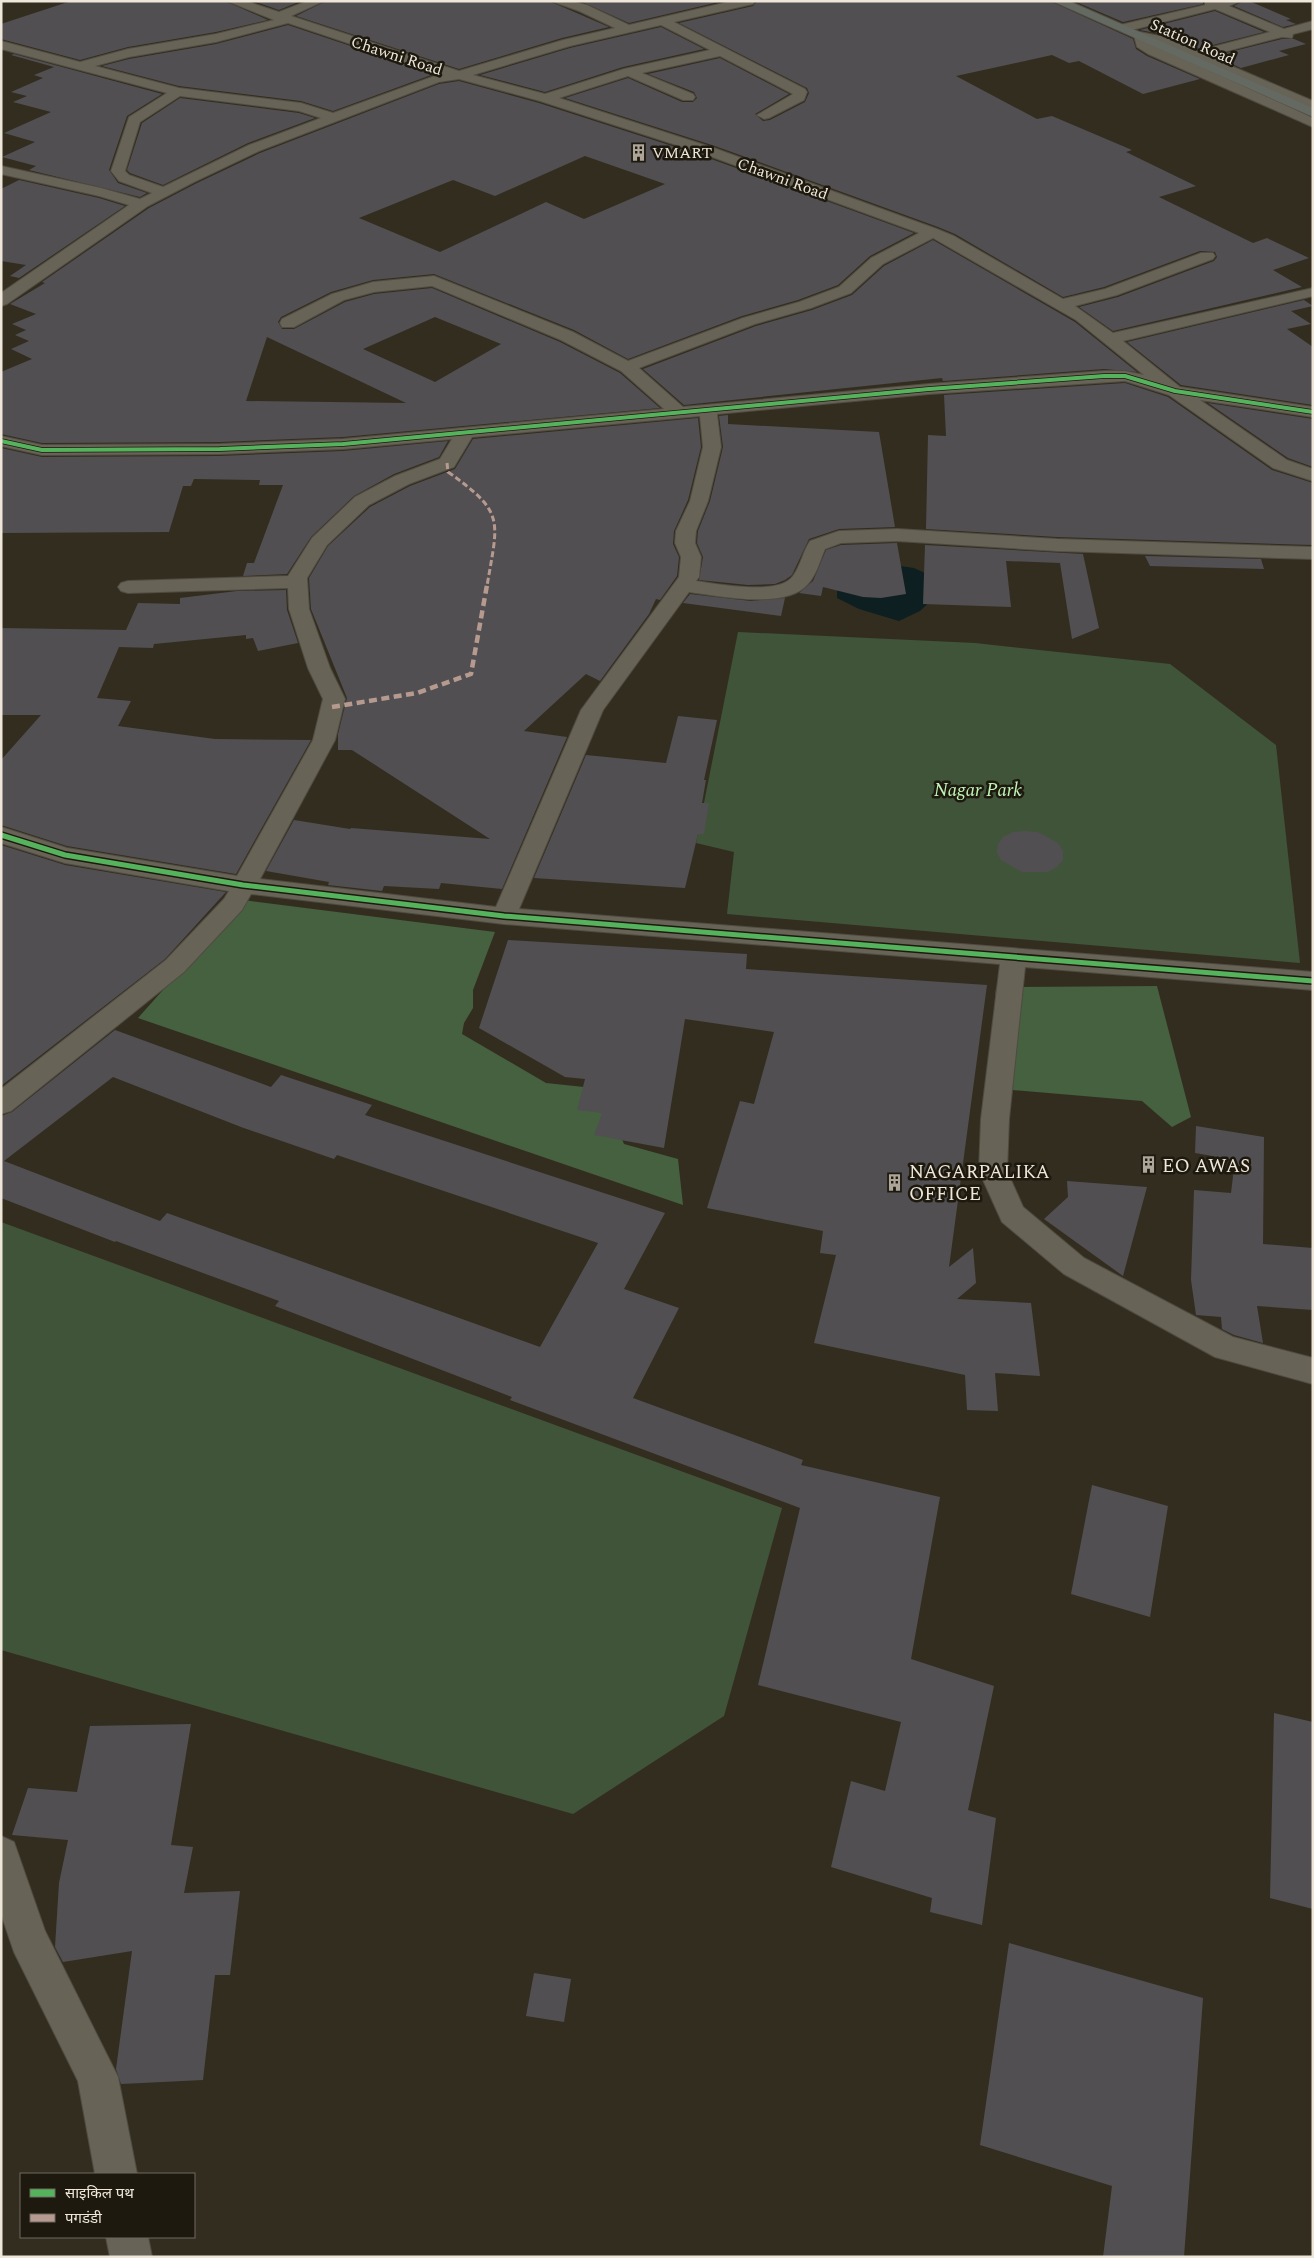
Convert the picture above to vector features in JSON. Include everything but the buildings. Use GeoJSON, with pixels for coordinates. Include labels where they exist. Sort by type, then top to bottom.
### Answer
{"type":"FeatureCollection","features":[{"type":"Feature","properties":{"kind":"main road","name":"Station Road"},"geometry":{"type":"LineString","coordinates":[[1059,1],[1313,113]]}},
{"type":"Feature","properties":{"kind":"street","name":"Chawni Road"},"geometry":{"type":"LineString","coordinates":[[233,1],[458,75],[545,98],[709,151],[932,232],[949,240],[1082,318],[1175,391],[1280,464],[1313,475]]}},
{"type":"Feature","properties":{"kind":"street"},"geometry":{"type":"LineString","coordinates":[[84,66],[128,53],[208,40],[283,18],[318,1]]}},
{"type":"Feature","properties":{"kind":"street"},"geometry":{"type":"LineString","coordinates":[[557,1],[583,8],[627,29]]}},
{"type":"Feature","properties":{"kind":"street"},"geometry":{"type":"LineString","coordinates":[[583,8],[599,1]]}},
{"type":"Feature","properties":{"kind":"street"},"geometry":{"type":"LineString","coordinates":[[1,302],[139,206],[254,148],[416,84],[436,78],[458,75],[567,43],[749,1]]}},
{"type":"Feature","properties":{"kind":"street"},"geometry":{"type":"LineString","coordinates":[[1122,28],[1212,4],[1235,1]]}},
{"type":"Feature","properties":{"kind":"street"},"geometry":{"type":"LineString","coordinates":[[1212,4],[1306,42]]}},
{"type":"Feature","properties":{"kind":"street"},"geometry":{"type":"LineString","coordinates":[[663,21],[800,92],[799,97],[764,115]]}},
{"type":"Feature","properties":{"kind":"street"},"geometry":{"type":"LineString","coordinates":[[1196,55],[1313,25]]}},
{"type":"Feature","properties":{"kind":"street"},"geometry":{"type":"LineString","coordinates":[[1313,106],[1160,40],[1140,36],[1139,41],[1141,44],[1153,51],[1313,123]]}},
{"type":"Feature","properties":{"kind":"street"},"geometry":{"type":"LineString","coordinates":[[1,45],[178,92],[284,104],[333,117]]}},
{"type":"Feature","properties":{"kind":"street"},"geometry":{"type":"LineString","coordinates":[[545,98],[629,72],[723,51]]}},
{"type":"Feature","properties":{"kind":"street"},"geometry":{"type":"LineString","coordinates":[[629,72],[688,97]]}},
{"type":"Feature","properties":{"kind":"street"},"geometry":{"type":"LineString","coordinates":[[164,192],[124,178],[118,171],[134,120],[178,92]]}},
{"type":"Feature","properties":{"kind":"street"},"geometry":{"type":"LineString","coordinates":[[1,170],[101,192],[131,200],[139,206]]}},
{"type":"Feature","properties":{"kind":"street"},"geometry":{"type":"LineString","coordinates":[[628,368],[673,348],[845,290],[877,261],[932,232]]}},
{"type":"Feature","properties":{"kind":"street"},"geometry":{"type":"LineString","coordinates":[[1060,304],[1111,292],[1208,256]]}},
{"type":"Feature","properties":{"kind":"street"},"geometry":{"type":"LineString","coordinates":[[288,323],[338,297],[373,287],[434,281],[567,336],[628,368],[680,413]]}},
{"type":"Feature","properties":{"kind":"street"},"geometry":{"type":"LineString","coordinates":[[1110,339],[1310,292]]}},
{"type":"Feature","properties":{"kind":"street"},"geometry":{"type":"LineString","coordinates":[[1,441],[42,450],[220,449],[343,444],[929,389],[1104,376],[1125,376],[1144,380],[1175,391],[1313,412]]}},
{"type":"Feature","properties":{"kind":"street"},"geometry":{"type":"LineString","coordinates":[[1278,407],[1313,426]]}},
{"type":"Feature","properties":{"kind":"street"},"geometry":{"type":"LineString","coordinates":[[504,916],[592,710],[689,577],[691,557],[685,543],[686,531],[699,501],[712,447],[708,410]]}},
{"type":"Feature","properties":{"kind":"street"},"geometry":{"type":"LineString","coordinates":[[1,1104],[102,1026],[175,966],[232,904],[285,814],[324,740],[334,699],[319,668],[299,609],[297,578],[319,542],[362,501],[402,480],[447,463],[464,434]]}},
{"type":"Feature","properties":{"kind":"street","name":"Chawni Road"},"geometry":{"type":"LineString","coordinates":[[1280,464],[1292,480],[1313,492]]}},
{"type":"Feature","properties":{"kind":"street"},"geometry":{"type":"LineString","coordinates":[[684,585],[763,593],[790,588],[801,581],[817,545],[839,537],[897,535],[1057,545],[1313,553]]}},
{"type":"Feature","properties":{"kind":"street"},"geometry":{"type":"LineString","coordinates":[[128,587],[297,582]]}},
{"type":"Feature","properties":{"kind":"street"},"geometry":{"type":"LineString","coordinates":[[1,835],[65,855],[243,885],[504,916],[1313,981]]}},
{"type":"Feature","properties":{"kind":"street"},"geometry":{"type":"LineString","coordinates":[[1014,957],[995,1118],[993,1171],[1012,1214],[1074,1266],[1226,1348],[1313,1372]]}},
{"type":"Feature","properties":{"kind":"street"},"geometry":{"type":"LineString","coordinates":[[1,1855],[28,1938],[98,2077],[116,2173]]}},
{"type":"Feature","properties":{"kind":"street"},"geometry":{"type":"LineString","coordinates":[[127,2238],[131,2257]]}},
{"type":"Feature","properties":{"kind":"green space","name":"Nagar Park"},"geometry":{"type":"Polygon","coordinates":[[[738,632],[975,643],[1170,664],[1276,745],[1300,963],[727,914],[734,852],[696,843],[738,632]]]}},
{"type":"Feature","properties":{"kind":"green space"},"geometry":{"type":"Polygon","coordinates":[[[243,900],[495,932],[473,990],[473,1008],[464,1023],[462,1034],[546,1083],[584,1087],[607,1100],[624,1144],[678,1159],[683,1205],[138,1018],[243,900]]]}},
{"type":"Feature","properties":{"kind":"green space"},"geometry":{"type":"Polygon","coordinates":[[[1157,986],[1191,1117],[1172,1127],[1142,1101],[988,1088],[996,987],[1157,986]]]}},
{"type":"Feature","properties":{"kind":"green space"},"geometry":{"type":"Polygon","coordinates":[[[1,1222],[782,1508],[724,1716],[573,1814],[1,1650],[1,1222]]]}},
{"type":"Feature","properties":{"kind":"shaded area"},"geometry":{"type":"Polygon","coordinates":[[[866,561],[914,568],[936,578],[936,596],[920,611],[899,621],[859,609],[837,598],[837,577],[866,561]]]}},
{"type":"Feature","properties":{"kind":"marked path"},"geometry":{"type":"LineString","coordinates":[[332,707],[417,693],[471,674],[496,534],[494,515],[488,506],[469,487],[448,472],[447,463]]}},
{"type":"Feature","properties":{"kind":"cycle path"},"geometry":{"type":"LineString","coordinates":[[1,441],[42,450],[220,449],[343,444],[929,389],[1104,376],[1125,376],[1144,380],[1175,391],[1313,412]]}},
{"type":"Feature","properties":{"kind":"cycle path"},"geometry":{"type":"LineString","coordinates":[[1,835],[65,855],[243,885],[504,916],[1313,981]]}},
{"type":"Feature","properties":{"kind":"place","name":"VMART"},"geometry":{"type":"Point","coordinates":[638,152]}},
{"type":"Feature","properties":{"kind":"place","name":"EO AWAS"},"geometry":{"type":"Point","coordinates":[1148,1165]}},
{"type":"Feature","properties":{"kind":"place","name":"NAGARPALIKA OFFICE"},"geometry":{"type":"Point","coordinates":[895,1182]}}]}
